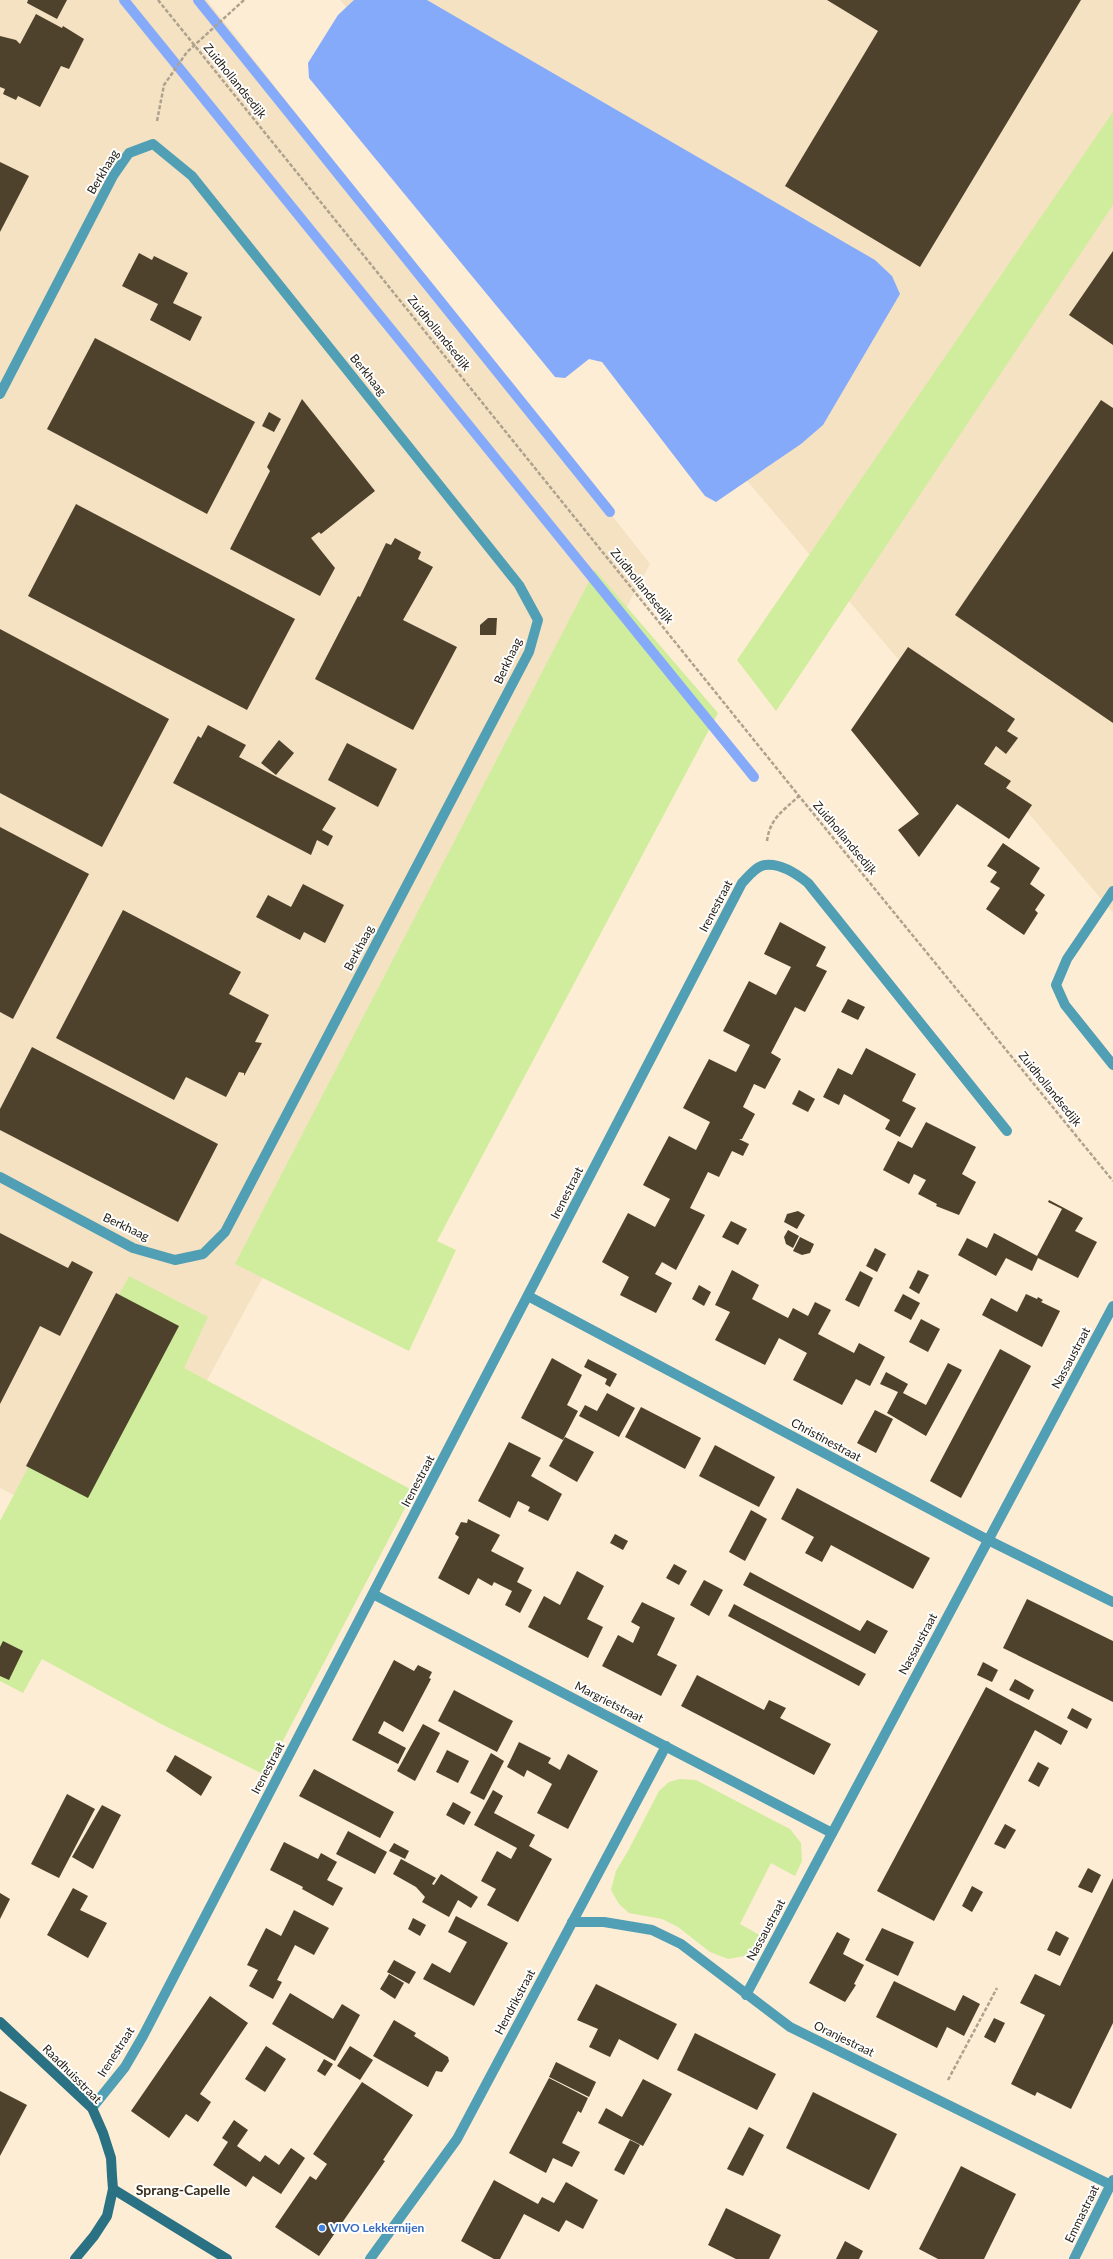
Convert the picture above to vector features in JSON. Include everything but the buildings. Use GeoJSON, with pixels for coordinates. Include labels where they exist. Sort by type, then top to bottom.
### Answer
{"type":"FeatureCollection","features":[{"type":"Feature","properties":{"kind":"street","name":"Berkhaag"},"geometry":{"type":"LineString","coordinates":[[0,394],[113,176],[129,153],[153,144],[192,176],[519,585],[538,620],[529,652],[225,1232],[203,1254],[175,1260],[133,1248],[0,1177]]}},
{"type":"Feature","properties":{"kind":"street"},"geometry":{"type":"LineString","coordinates":[[764,865],[786,870],[799,875],[808,883],[1007,1131]]}},
{"type":"Feature","properties":{"kind":"street","name":"Irenestraat"},"geometry":{"type":"LineString","coordinates":[[92,2108],[125,2067],[143,2036],[742,883],[756,869],[764,865]]}},
{"type":"Feature","properties":{"kind":"street"},"geometry":{"type":"LineString","coordinates":[[1113,891],[1067,959],[1056,985],[1065,1005],[1113,1065]]}},
{"type":"Feature","properties":{"kind":"street","name":"Christinestraat"},"geometry":{"type":"LineString","coordinates":[[528,1296],[988,1540],[1113,1602]]}},
{"type":"Feature","properties":{"kind":"street","name":"Nassaustraat"},"geometry":{"type":"LineString","coordinates":[[746,1995],[1113,1306]]}},
{"type":"Feature","properties":{"kind":"street","name":"Margrietstraat"},"geometry":{"type":"LineString","coordinates":[[373,1594],[832,1833]]}},
{"type":"Feature","properties":{"kind":"street","name":"Hendrikstraat"},"geometry":{"type":"LineString","coordinates":[[370,2259],[457,2139],[666,1746]]}},
{"type":"Feature","properties":{"kind":"street","name":"Oranjestraat"},"geometry":{"type":"LineString","coordinates":[[572,1922],[604,1922],[652,1930],[681,1944],[790,2027],[938,2100],[1112,2182]]}},
{"type":"Feature","properties":{"kind":"street","name":"Raadhuisstraat"},"geometry":{"type":"LineString","coordinates":[[0,2022],[92,2108],[103,2133],[111,2158],[113,2190],[107,2216],[94,2236],[75,2259]]}},
{"type":"Feature","properties":{"kind":"street","name":"Emmastraat"},"geometry":{"type":"LineString","coordinates":[[1074,2259],[1112,2182]]}},
{"type":"Feature","properties":{"kind":"street"},"geometry":{"type":"LineString","coordinates":[[113,2190],[227,2259]]}},
{"type":"Feature","properties":{"kind":"path","name":"Zuidhollandsedijk"},"geometry":{"type":"LineString","coordinates":[[158,0],[799,796],[1113,1181]]}},
{"type":"Feature","properties":{"kind":"path"},"geometry":{"type":"LineString","coordinates":[[153,144],[164,85],[187,52],[244,0]]}},
{"type":"Feature","properties":{"kind":"path"},"geometry":{"type":"LineString","coordinates":[[764,865],[768,830],[774,819],[799,796]]}},
{"type":"Feature","properties":{"kind":"path"},"geometry":{"type":"LineString","coordinates":[[938,2100],[997,1988]]}},
{"type":"Feature","properties":{"kind":"shaded area"},"geometry":{"type":"Polygon","coordinates":[[[0,0],[207,0],[650,564],[116,1548],[0,1488],[0,0]]]}},
{"type":"Feature","properties":{"kind":"shaded area"},"geometry":{"type":"Polygon","coordinates":[[[340,0],[1113,0],[1113,913],[1102,900],[340,0]]]}},
{"type":"Feature","properties":{"kind":"green space"},"geometry":{"type":"Polygon","coordinates":[[[1113,112],[1113,205],[776,711],[737,660],[1113,112]]]}},
{"type":"Feature","properties":{"kind":"green space"},"geometry":{"type":"Polygon","coordinates":[[[595,570],[718,713],[437,1241],[456,1250],[409,1351],[235,1264],[595,570]]]}},
{"type":"Feature","properties":{"kind":"green space"},"geometry":{"type":"Polygon","coordinates":[[[129,1276],[208,1317],[184,1368],[414,1491],[265,1775],[161,1724],[42,1659],[23,1693],[0,1681],[0,1521],[129,1276]]]}},
{"type":"Feature","properties":{"kind":"green space"},"geometry":{"type":"Polygon","coordinates":[[[680,1779],[696,1780],[790,1829],[801,1843],[802,1861],[795,1876],[771,1863],[740,1924],[763,1937],[750,1955],[728,1959],[710,1952],[678,1927],[662,1919],[629,1913],[619,1904],[611,1890],[616,1871],[659,1791],[669,1782],[680,1779]]]}},
{"type":"Feature","properties":{"kind":"water"},"geometry":{"type":"Polygon","coordinates":[[[354,0],[427,0],[875,260],[892,276],[900,294],[823,425],[801,444],[716,502],[705,496],[602,362],[589,359],[565,378],[555,377],[309,78],[308,63],[338,15],[354,0]]]}},
{"type":"Feature","properties":{"kind":"waterway"},"geometry":{"type":"LineString","coordinates":[[124,0],[754,777]]}},
{"type":"Feature","properties":{"kind":"waterway"},"geometry":{"type":"LineString","coordinates":[[198,0],[610,512]]}},
{"type":"Feature","properties":{"kind":"place","name":"VIVO Lekkernijen"},"geometry":{"type":"Point","coordinates":[322,2228]}},
{"type":"Feature","properties":{"kind":"district","name":"Sprang-Capelle"},"geometry":{"type":"Point","coordinates":[183,2190]}}]}
